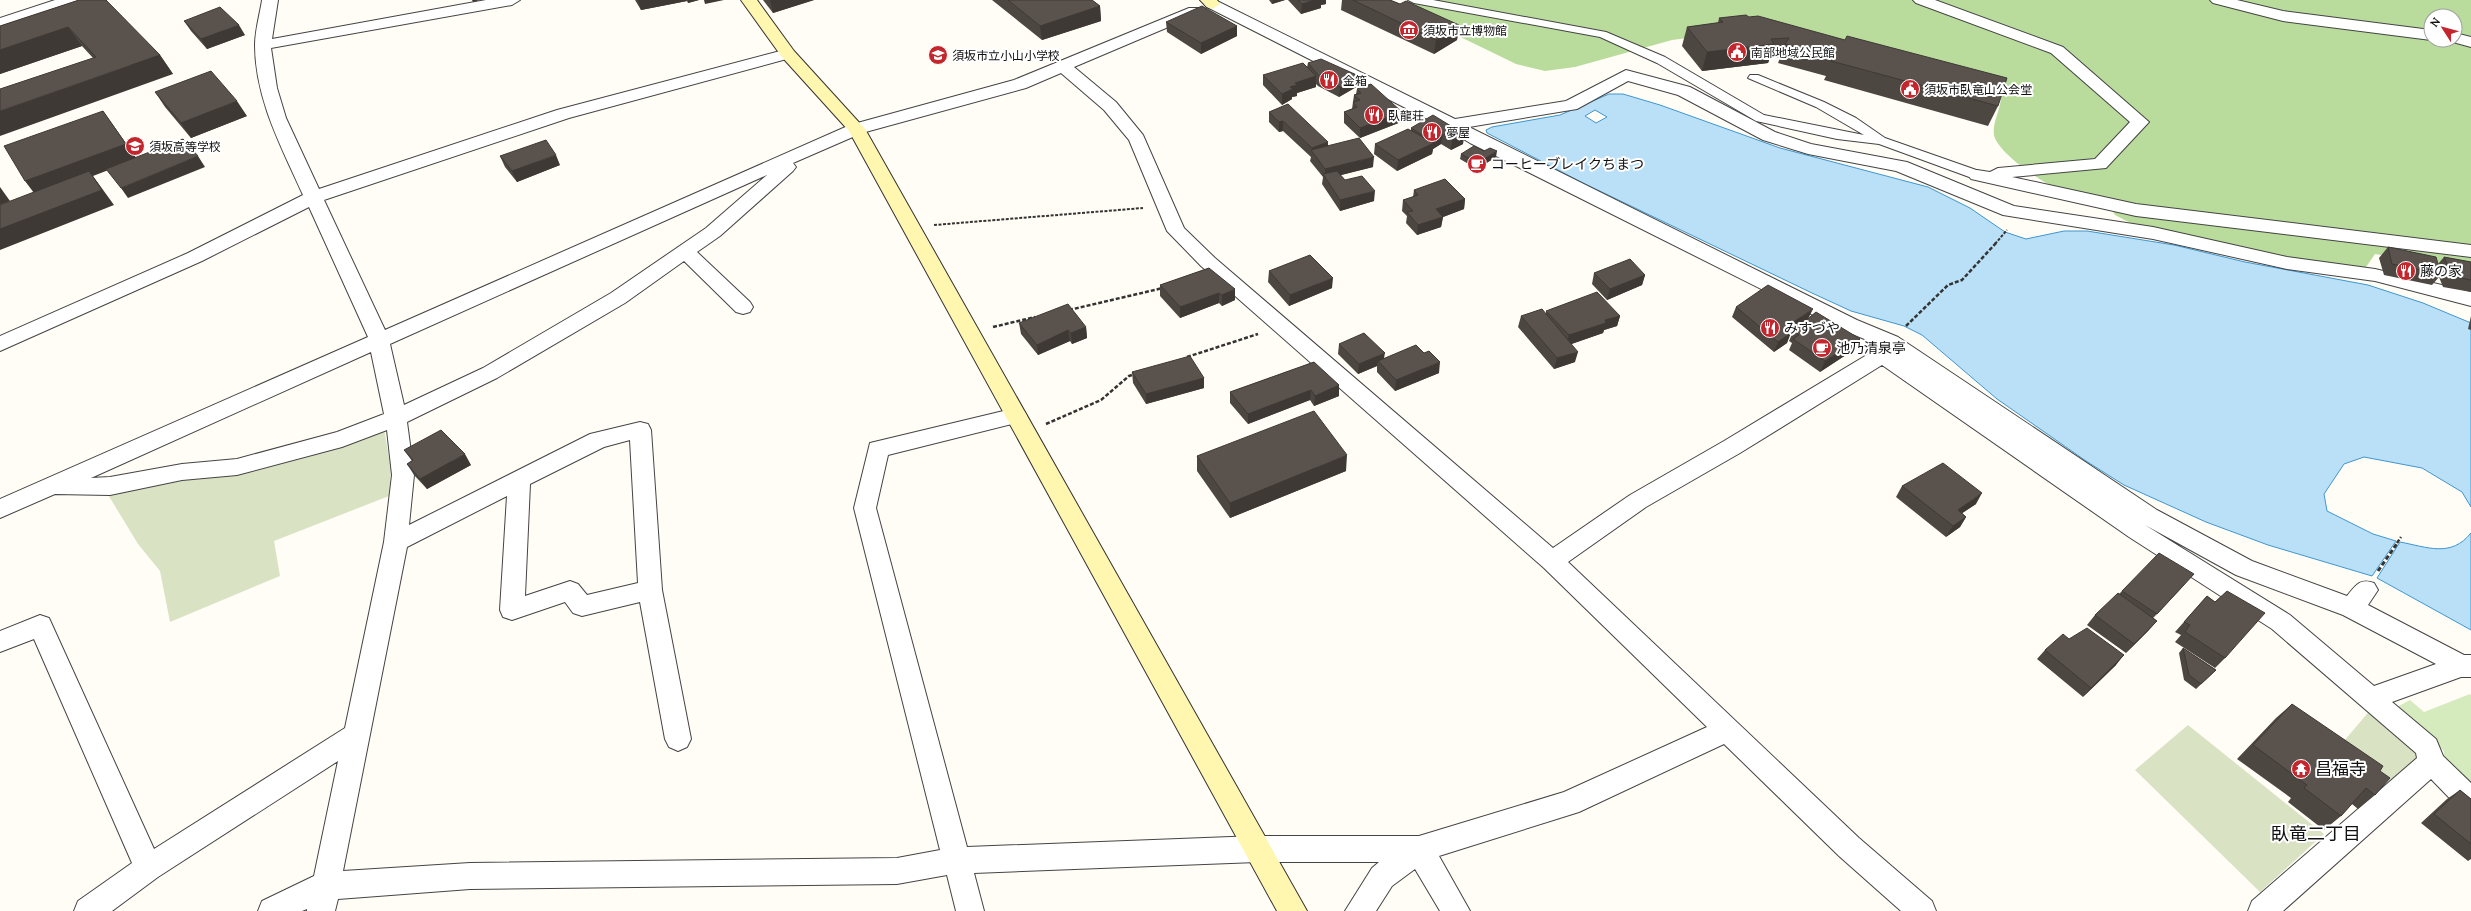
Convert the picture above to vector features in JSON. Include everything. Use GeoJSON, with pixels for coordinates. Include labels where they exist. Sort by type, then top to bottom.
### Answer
{"type":"FeatureCollection","features":[{"type":"Feature","properties":{"kind":"street"},"geometry":{"type":"LineString","coordinates":[[0,23],[71,0]]}},
{"type":"Feature","properties":{"kind":"street"},"geometry":{"type":"LineString","coordinates":[[270,0],[263,45],[269,88],[277,118],[379,340],[396,418],[403,475],[396,542],[323,899]]}},
{"type":"Feature","properties":{"kind":"street"},"geometry":{"type":"LineString","coordinates":[[263,45],[512,0]]}},
{"type":"Feature","properties":{"kind":"street"},"geometry":{"type":"LineString","coordinates":[[749,0],[788,54],[856,129],[1293,911]]}},
{"type":"Feature","properties":{"kind":"street"},"geometry":{"type":"LineString","coordinates":[[1921,0],[2058,50],[2140,122],[2100,164],[1976,175]]}},
{"type":"Feature","properties":{"kind":"street"},"geometry":{"type":"LineString","coordinates":[[2218,0],[2283,16],[2423,34]]}},
{"type":"Feature","properties":{"kind":"street"},"geometry":{"type":"LineString","coordinates":[[0,509],[856,129],[1020,84],[1064,67],[1214,1],[1453,125],[1476,139],[1822,311],[1892,342],[2149,516],[2244,568],[2359,599],[2404,634],[2466,666]]}},
{"type":"Feature","properties":{"kind":"street"},"geometry":{"type":"LineString","coordinates":[[0,344],[194,257],[313,197],[563,114],[788,54]]}},
{"type":"Feature","properties":{"kind":"street"},"geometry":{"type":"LineString","coordinates":[[1064,67],[1110,106],[1137,139],[1176,231],[1208,262],[1552,560],[1849,847],[1922,911]]}},
{"type":"Feature","properties":{"kind":"street"},"geometry":{"type":"LineString","coordinates":[[1453,125],[1571,105],[1626,75],[1684,91],[1769,136],[1808,149],[1901,166],[2011,218],[2153,233],[2287,264],[2375,275],[2471,299]]}},
{"type":"Feature","properties":{"kind":"street"},"geometry":{"type":"LineString","coordinates":[[49,487],[110,486],[182,472],[237,467],[342,439],[396,418],[497,369],[618,298],[713,232],[803,153]]}},
{"type":"Feature","properties":{"kind":"street"},"geometry":{"type":"LineString","coordinates":[[1976,175],[2011,218]]}},
{"type":"Feature","properties":{"kind":"street"},"geometry":{"type":"LineString","coordinates":[[1976,175],[2136,210],[2471,251]]}},
{"type":"Feature","properties":{"kind":"street"},"geometry":{"type":"LineString","coordinates":[[685,252],[743,307]]}},
{"type":"Feature","properties":{"kind":"street"},"geometry":{"type":"LineString","coordinates":[[1552,560],[1638,501],[1732,447],[1882,355],[2137,531],[2282,622],[2372,698],[2427,748],[2431,762],[2471,801]]}},
{"type":"Feature","properties":{"kind":"street"},"geometry":{"type":"LineString","coordinates":[[970,911],[958,860],[865,508],[878,449],[1020,424]]}},
{"type":"Feature","properties":{"kind":"street"},"geometry":{"type":"LineString","coordinates":[[396,542],[598,440],[640,430],[650,590],[678,739]]}},
{"type":"Feature","properties":{"kind":"street"},"geometry":{"type":"LineString","coordinates":[[519,479],[512,610],[570,591],[582,606],[650,590]]}},
{"type":"Feature","properties":{"kind":"street"},"geometry":{"type":"LineString","coordinates":[[0,642],[40,625],[148,868]]}},
{"type":"Feature","properties":{"kind":"street"},"geometry":{"type":"LineString","coordinates":[[2372,698],[2466,666]]}},
{"type":"Feature","properties":{"kind":"street"},"geometry":{"type":"LineString","coordinates":[[272,911],[323,899],[470,876],[897,871],[958,860],[1257,849],[1419,849],[1569,803],[1728,730]]}},
{"type":"Feature","properties":{"kind":"street"},"geometry":{"type":"LineString","coordinates":[[88,911],[148,868],[356,735]]}},
{"type":"Feature","properties":{"kind":"street"},"geometry":{"type":"LineString","coordinates":[[2262,911],[2431,762]]}},
{"type":"Feature","properties":{"kind":"street"},"geometry":{"type":"LineString","coordinates":[[1359,911],[1382,878],[1419,849]]}},
{"type":"Feature","properties":{"kind":"street"},"geometry":{"type":"LineString","coordinates":[[1419,849],[1456,911]]}},
{"type":"Feature","properties":{"kind":"lane"},"geometry":{"type":"LineString","coordinates":[[1414,0],[1602,34],[1622,41],[1661,60],[1760,118],[1836,135],[1881,141],[1976,175]]}},
{"type":"Feature","properties":{"kind":"lane"},"geometry":{"type":"LineString","coordinates":[[1754,78],[1798,94],[1857,123],[1881,141]]}},
{"type":"Feature","properties":{"kind":"path"},"geometry":{"type":"LineString","coordinates":[[910,227],[1166,207]]}},
{"type":"Feature","properties":{"kind":"path"},"geometry":{"type":"LineString","coordinates":[[1901,330],[1948,284],[1962,280],[2011,218]]}},
{"type":"Feature","properties":{"kind":"path"},"geometry":{"type":"LineString","coordinates":[[1061,311],[1169,286]]}},
{"type":"Feature","properties":{"kind":"path"},"geometry":{"type":"LineString","coordinates":[[969,332],[1038,317]]}},
{"type":"Feature","properties":{"kind":"path"},"geometry":{"type":"LineString","coordinates":[[1180,360],[1282,326]]}},
{"type":"Feature","properties":{"kind":"path"},"geometry":{"type":"LineString","coordinates":[[1020,424],[1101,400],[1130,376],[1137,374]]}},
{"type":"Feature","properties":{"kind":"path"},"geometry":{"type":"LineString","coordinates":[[2359,599],[2401,537]]}},
{"type":"Feature","properties":{"kind":"green space"},"geometry":{"type":"Polygon","coordinates":[[[1408,0],[2471,0],[2471,271],[2375,254],[2364,270],[2284,258],[2136,226],[2115,215],[2108,204],[2051,186],[2011,158],[1997,142],[1994,135],[1994,125],[2000,106],[2001,96],[1749,30],[1672,40],[1575,67],[1545,71],[1516,64],[1442,28],[1411,9],[1408,0]]]}},
{"type":"Feature","properties":{"kind":"green space"},"geometry":{"type":"Polygon","coordinates":[[[384,429],[391,469],[389,496],[274,541],[280,576],[170,622],[160,571],[138,544],[107,493],[384,429]]]}},
{"type":"Feature","properties":{"kind":"green space"},"geometry":{"type":"Polygon","coordinates":[[[2470,694],[2471,792],[2444,766],[2444,751],[2397,707],[2410,700],[2424,712],[2470,694]]]}},
{"type":"Feature","properties":{"kind":"green space"},"geometry":{"type":"Polygon","coordinates":[[[2372,708],[2423,753],[2387,785],[2338,748],[2372,708]]]}},
{"type":"Feature","properties":{"kind":"green space"},"geometry":{"type":"Polygon","coordinates":[[[2188,725],[2324,834],[2260,892],[2135,770],[2188,725]]]}},
{"type":"Feature","properties":{"kind":"water"},"geometry":{"type":"Polygon","coordinates":[[[1609,94],[1623,94],[1660,105],[1780,148],[1928,187],[1970,208],[2005,232],[2026,239],[2064,231],[2087,231],[2174,245],[2245,262],[2368,285],[2423,303],[2471,323],[2471,507],[2462,492],[2422,468],[2364,457],[2344,464],[2324,494],[2327,511],[2373,534],[2396,541],[2372,576],[2268,545],[2206,522],[2124,485],[2086,461],[1997,399],[1922,335],[1904,326],[1851,311],[1812,293],[1583,183],[1487,133],[1486,130],[1492,127],[1560,115],[1609,94]],[[1595,110],[1585,116],[1596,123],[1607,117],[1595,110]]]}},
{"type":"Feature","properties":{"kind":"water"},"geometry":{"type":"Polygon","coordinates":[[[2471,533],[2471,630],[2377,578],[2400,542],[2429,548],[2447,548],[2455,546],[2463,541],[2471,533]]]}},
{"type":"Feature","properties":{"kind":"building"},"geometry":{"type":"Polygon","coordinates":[[[79,0],[106,0],[160,55],[0,111],[0,89],[96,57],[68,27],[0,50],[0,26],[79,0]]]}},
{"type":"Feature","properties":{"kind":"building"},"geometry":{"type":"Polygon","coordinates":[[[1008,0],[1092,0],[1100,6],[1040,26],[1008,0]]]}},
{"type":"Feature","properties":{"kind":"building"},"geometry":{"type":"Polygon","coordinates":[[[1298,0],[1315,0],[1302,4],[1298,0]]]}},
{"type":"Feature","properties":{"kind":"building"},"geometry":{"type":"Polygon","coordinates":[[[1353,0],[1390,0],[1400,4],[1406,1],[1459,25],[1436,40],[1353,0]]]}},
{"type":"Feature","properties":{"kind":"building"},"geometry":{"type":"Polygon","coordinates":[[[1202,6],[1237,26],[1201,43],[1166,22],[1202,6]]]}},
{"type":"Feature","properties":{"kind":"building"},"geometry":{"type":"Polygon","coordinates":[[[220,7],[239,25],[201,39],[184,21],[220,7]]]}},
{"type":"Feature","properties":{"kind":"building"},"geometry":{"type":"Polygon","coordinates":[[[1746,15],[1749,17],[1758,16],[1845,40],[1847,36],[2007,78],[1998,106],[1831,61],[1834,57],[1785,44],[1789,38],[1771,39],[1774,44],[1707,52],[1687,27],[1723,22],[1719,18],[1746,15]]]}},
{"type":"Feature","properties":{"kind":"building"},"geometry":{"type":"Polygon","coordinates":[[[1321,59],[1359,76],[1340,87],[1319,76],[1308,63],[1321,59]]]}},
{"type":"Feature","properties":{"kind":"building"},"geometry":{"type":"Polygon","coordinates":[[[1303,63],[1316,76],[1295,83],[1297,85],[1290,87],[1293,89],[1282,94],[1263,75],[1303,63]]]}},
{"type":"Feature","properties":{"kind":"building"},"geometry":{"type":"Polygon","coordinates":[[[211,71],[237,101],[181,123],[155,92],[211,71]]]}},
{"type":"Feature","properties":{"kind":"building","name":"臥龍荘"},"geometry":{"type":"Polygon","coordinates":[[[1371,84],[1402,112],[1360,128],[1344,112],[1357,107],[1353,102],[1360,100],[1354,95],[1361,93],[1357,89],[1371,84]]]}},
{"type":"Feature","properties":{"kind":"building"},"geometry":{"type":"Polygon","coordinates":[[[1288,104],[1328,142],[1312,148],[1283,121],[1279,122],[1269,112],[1288,104]]]}},
{"type":"Feature","properties":{"kind":"building"},"geometry":{"type":"Polygon","coordinates":[[[103,111],[126,144],[25,181],[4,146],[103,111]]]}},
{"type":"Feature","properties":{"kind":"building"},"geometry":{"type":"Polygon","coordinates":[[[1433,115],[1464,134],[1452,140],[1443,134],[1431,140],[1411,128],[1433,115]]]}},
{"type":"Feature","properties":{"kind":"building"},"geometry":{"type":"Polygon","coordinates":[[[1408,129],[1434,143],[1398,160],[1375,144],[1408,129]]]}},
{"type":"Feature","properties":{"kind":"building"},"geometry":{"type":"Polygon","coordinates":[[[1359,138],[1374,157],[1325,169],[1311,150],[1359,138]]]}},
{"type":"Feature","properties":{"kind":"building"},"geometry":{"type":"Polygon","coordinates":[[[183,139],[198,156],[121,188],[106,169],[183,139]]]}},
{"type":"Feature","properties":{"kind":"building"},"geometry":{"type":"Polygon","coordinates":[[[546,140],[556,155],[512,171],[500,156],[546,140]]]}},
{"type":"Feature","properties":{"kind":"building"},"geometry":{"type":"Polygon","coordinates":[[[1474,146],[1484,151],[1490,148],[1497,151],[1478,163],[1461,154],[1474,146]]]}},
{"type":"Feature","properties":{"kind":"building"},"geometry":{"type":"Polygon","coordinates":[[[89,171],[102,190],[0,229],[0,205],[89,171]]]}},
{"type":"Feature","properties":{"kind":"building"},"geometry":{"type":"Polygon","coordinates":[[[1337,171],[1345,180],[1362,176],[1375,191],[1340,200],[1323,174],[1337,171]]]}},
{"type":"Feature","properties":{"kind":"building"},"geometry":{"type":"Polygon","coordinates":[[[1445,179],[1465,199],[1436,209],[1443,217],[1418,225],[1407,212],[1413,211],[1403,200],[1418,195],[1414,190],[1445,179]]]}},
{"type":"Feature","properties":{"kind":"building"},"geometry":{"type":"Polygon","coordinates":[[[2388,247],[2436,257],[2441,274],[2392,264],[2388,247]]]}},
{"type":"Feature","properties":{"kind":"building"},"geometry":{"type":"Polygon","coordinates":[[[1310,255],[1333,278],[1290,295],[1269,271],[1310,255]]]}},
{"type":"Feature","properties":{"kind":"building"},"geometry":{"type":"Polygon","coordinates":[[[2444,257],[2471,262],[2471,280],[2452,276],[2444,257]]]}},
{"type":"Feature","properties":{"kind":"building"},"geometry":{"type":"Polygon","coordinates":[[[1630,259],[1645,275],[1610,289],[1594,273],[1630,259]]]}},
{"type":"Feature","properties":{"kind":"building"},"geometry":{"type":"Polygon","coordinates":[[[1209,268],[1235,289],[1222,295],[1219,293],[1180,307],[1160,285],[1209,268]]]}},
{"type":"Feature","properties":{"kind":"building","name":"みすづや"},"geometry":{"type":"Polygon","coordinates":[[[1768,285],[1813,309],[1786,327],[1791,333],[1778,342],[1736,307],[1768,285]]]}},
{"type":"Feature","properties":{"kind":"building"},"geometry":{"type":"Polygon","coordinates":[[[1597,292],[1620,316],[1605,320],[1606,323],[1569,335],[1546,311],[1597,292]]]}},
{"type":"Feature","properties":{"kind":"building"},"geometry":{"type":"Polygon","coordinates":[[[1068,304],[1086,327],[1071,333],[1068,330],[1037,345],[1019,323],[1068,304]]]}},
{"type":"Feature","properties":{"kind":"building"},"geometry":{"type":"Polygon","coordinates":[[[1542,309],[1578,352],[1557,358],[1521,316],[1542,309]]]}},
{"type":"Feature","properties":{"kind":"building","name":"池乃清泉亭"},"geometry":{"type":"Polygon","coordinates":[[[1816,312],[1860,339],[1825,361],[1793,339],[1799,335],[1794,330],[1816,312]]]}},
{"type":"Feature","properties":{"kind":"building"},"geometry":{"type":"Polygon","coordinates":[[[1364,333],[1385,353],[1359,364],[1339,344],[1364,333]]]}},
{"type":"Feature","properties":{"kind":"building"},"geometry":{"type":"Polygon","coordinates":[[[1416,345],[1424,353],[1429,351],[1440,362],[1396,380],[1378,361],[1416,345]]]}},
{"type":"Feature","properties":{"kind":"building"},"geometry":{"type":"Polygon","coordinates":[[[1190,356],[1204,378],[1146,394],[1132,372],[1190,356]]]}},
{"type":"Feature","properties":{"kind":"building"},"geometry":{"type":"Polygon","coordinates":[[[1314,362],[1339,385],[1315,396],[1311,390],[1248,414],[1230,392],[1314,362]]]}},
{"type":"Feature","properties":{"kind":"building"},"geometry":{"type":"Polygon","coordinates":[[[1314,411],[1347,455],[1230,503],[1197,456],[1314,411]]]}},
{"type":"Feature","properties":{"kind":"building"},"geometry":{"type":"Polygon","coordinates":[[[441,430],[465,454],[420,479],[407,464],[413,460],[404,450],[441,430]]]}},
{"type":"Feature","properties":{"kind":"building"},"geometry":{"type":"Polygon","coordinates":[[[1943,463],[1982,493],[1958,510],[1966,517],[1953,526],[1902,486],[1943,463]]]}},
{"type":"Feature","properties":{"kind":"building"},"geometry":{"type":"Polygon","coordinates":[[[2159,553],[2194,574],[2157,614],[2122,591],[2159,553]]]}},
{"type":"Feature","properties":{"kind":"building"},"geometry":{"type":"Polygon","coordinates":[[[2227,591],[2265,613],[2225,658],[2185,632],[2190,625],[2184,622],[2207,596],[2215,602],[2227,591]]]}},
{"type":"Feature","properties":{"kind":"building"},"geometry":{"type":"Polygon","coordinates":[[[2118,593],[2157,621],[2134,644],[2095,615],[2118,593]]]}},
{"type":"Feature","properties":{"kind":"building"},"geometry":{"type":"Polygon","coordinates":[[[2087,628],[2124,655],[2091,688],[2045,650],[2063,634],[2069,639],[2087,628]]]}},
{"type":"Feature","properties":{"kind":"building"},"geometry":{"type":"Polygon","coordinates":[[[2183,648],[2216,670],[2201,684],[2189,675],[2183,648]]]}},
{"type":"Feature","properties":{"kind":"building","name":"昌福寺"},"geometry":{"type":"Polygon","coordinates":[[[2292,704],[2383,766],[2380,771],[2390,778],[2375,795],[2366,788],[2341,816],[2304,788],[2307,785],[2253,745],[2292,704]]]}},
{"type":"Feature","properties":{"kind":"building"},"geometry":{"type":"Polygon","coordinates":[[[2460,790],[2471,799],[2471,844],[2434,814],[2460,790]]]}},
{"type":"Feature","properties":{"kind":"place","name":"須坂市立博物館"},"geometry":{"type":"Point","coordinates":[1409,30]}},
{"type":"Feature","properties":{"kind":"place","name":"南部地域公民館"},"geometry":{"type":"Point","coordinates":[1737,52]}},
{"type":"Feature","properties":{"kind":"place","name":"須坂市立小山小学校"},"geometry":{"type":"Point","coordinates":[938,55]}},
{"type":"Feature","properties":{"kind":"place","name":"金箱"},"geometry":{"type":"Point","coordinates":[1329,80]}},
{"type":"Feature","properties":{"kind":"place","name":"須坂市臥竜山公会堂"},"geometry":{"type":"Point","coordinates":[1910,89]}},
{"type":"Feature","properties":{"kind":"place","name":"臥龍荘"},"geometry":{"type":"Point","coordinates":[1374,115]}},
{"type":"Feature","properties":{"kind":"place","name":"夢屋"},"geometry":{"type":"Point","coordinates":[1432,132]}},
{"type":"Feature","properties":{"kind":"place","name":"須坂高等学校"},"geometry":{"type":"Point","coordinates":[135,146]}},
{"type":"Feature","properties":{"kind":"place","name":"コーヒーブレイクちまつ"},"geometry":{"type":"Point","coordinates":[1477,164]}},
{"type":"Feature","properties":{"kind":"place","name":"藤の家"},"geometry":{"type":"Point","coordinates":[2406,271]}},
{"type":"Feature","properties":{"kind":"place","name":"みすづや"},"geometry":{"type":"Point","coordinates":[1770,328]}},
{"type":"Feature","properties":{"kind":"place","name":"池乃清泉亭"},"geometry":{"type":"Point","coordinates":[1822,348]}},
{"type":"Feature","properties":{"kind":"place","name":"昌福寺"},"geometry":{"type":"Point","coordinates":[2301,769]}},
{"type":"Feature","properties":{"kind":"district","name":"臥竜二丁目"},"geometry":{"type":"Point","coordinates":[2316,833]}}]}
